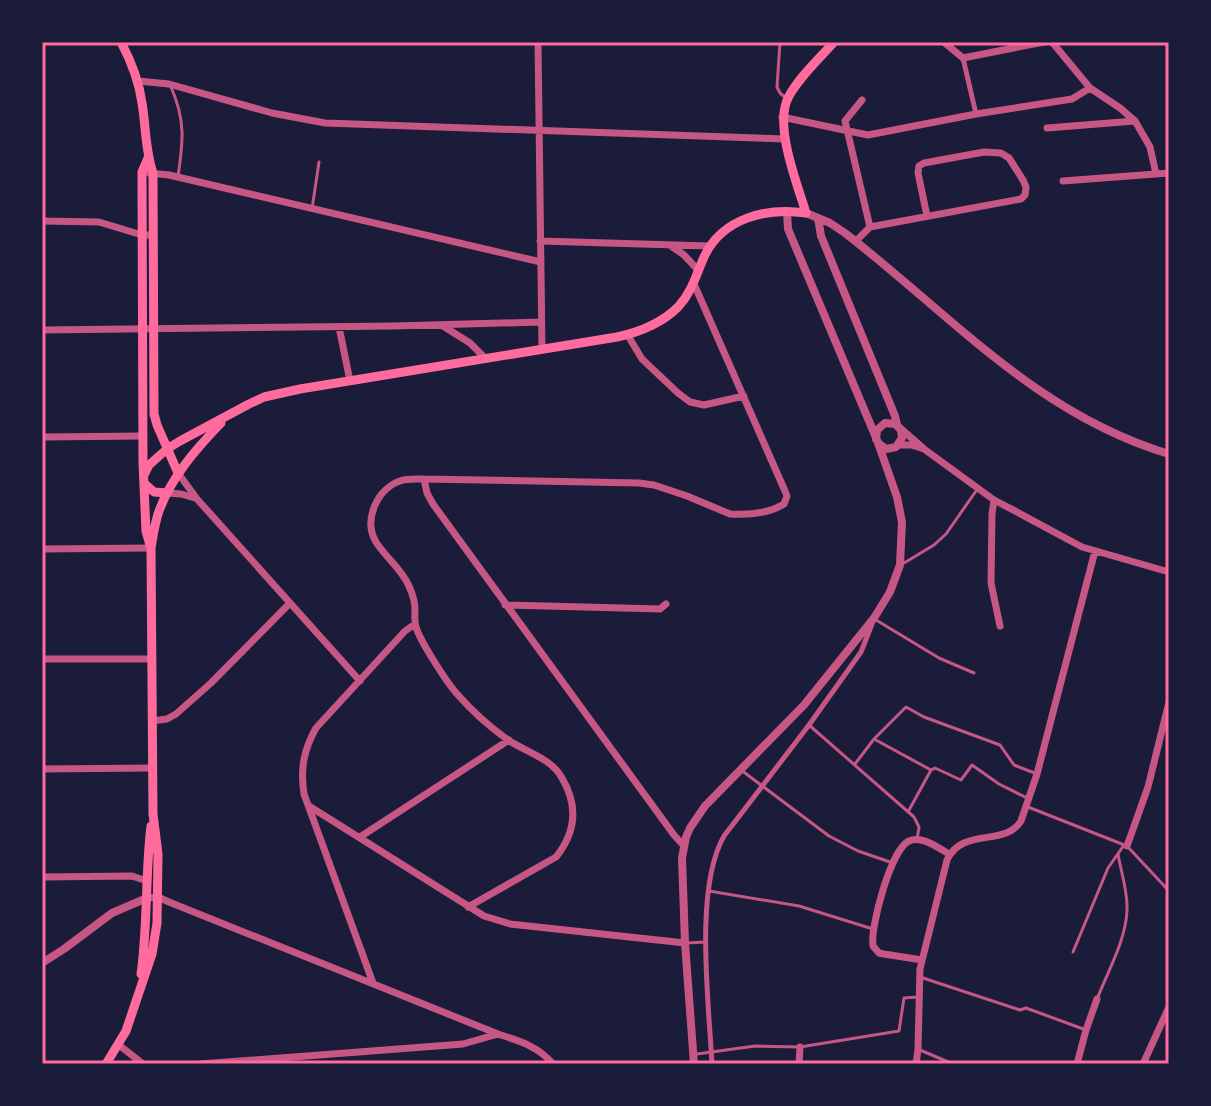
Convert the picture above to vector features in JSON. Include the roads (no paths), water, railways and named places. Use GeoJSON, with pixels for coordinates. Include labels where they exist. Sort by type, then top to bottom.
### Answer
{"type":"FeatureCollection","features":[{"type":"Feature","properties":{"kind":"main road"},"geometry":{"type":"LineString","coordinates":[[121,42],[138,81],[148,158],[142,235],[143,436],[146,531],[151,548]]}},
{"type":"Feature","properties":{"kind":"main road"},"geometry":{"type":"LineString","coordinates":[[144,479],[147,468],[167,449],[264,397],[627,334],[656,324],[677,307],[694,284],[710,246],[730,227],[753,215],[787,211],[806,213],[785,139],[782,117],[787,99],[795,87],[834,42]]}},
{"type":"Feature","properties":{"kind":"main road"},"geometry":{"type":"LineString","coordinates":[[148,173],[154,235],[154,414],[178,473]]}},
{"type":"Feature","properties":{"kind":"main road"},"geometry":{"type":"LineString","coordinates":[[106,1064],[126,1031],[152,954],[157,923],[152,897],[158,854],[153,814],[151,548],[158,514],[178,473],[188,457],[226,417]]}},
{"type":"Feature","properties":{"kind":"main road"},"geometry":{"type":"LineString","coordinates":[[143,436],[162,437]]}},
{"type":"Feature","properties":{"kind":"main road"},"geometry":{"type":"LineString","coordinates":[[156,459],[167,462],[178,473]]}},
{"type":"Feature","properties":{"kind":"main road"},"geometry":{"type":"LineString","coordinates":[[144,479],[154,492],[167,493]]}},
{"type":"Feature","properties":{"kind":"main road"},"geometry":{"type":"LineString","coordinates":[[152,897],[155,890],[147,881],[153,814]]}},
{"type":"Feature","properties":{"kind":"street"},"geometry":{"type":"LineString","coordinates":[[538,42],[542,349]]}},
{"type":"Feature","properties":{"kind":"street"},"geometry":{"type":"LineString","coordinates":[[963,58],[1044,42]]}},
{"type":"Feature","properties":{"kind":"street"},"geometry":{"type":"LineString","coordinates":[[1052,42],[1090,88],[1135,121],[1150,147],[1156,174]]}},
{"type":"Feature","properties":{"kind":"street"},"geometry":{"type":"LineString","coordinates":[[946,44],[963,58],[976,114]]}},
{"type":"Feature","properties":{"kind":"street"},"geometry":{"type":"LineString","coordinates":[[138,81],[169,84],[272,113],[325,123],[785,139]]}},
{"type":"Feature","properties":{"kind":"street"},"geometry":{"type":"LineString","coordinates":[[782,117],[868,135],[1072,99],[1090,88]]}},
{"type":"Feature","properties":{"kind":"street"},"geometry":{"type":"LineString","coordinates":[[862,100],[845,121],[870,227]]}},
{"type":"Feature","properties":{"kind":"street"},"geometry":{"type":"LineString","coordinates":[[1047,128],[1135,121]]}},
{"type":"Feature","properties":{"kind":"street"},"geometry":{"type":"LineString","coordinates":[[856,241],[870,227],[1021,199],[1026,191],[1023,180],[1001,153],[984,152],[921,164],[918,170],[927,216]]}},
{"type":"Feature","properties":{"kind":"street"},"geometry":{"type":"LineString","coordinates":[[148,173],[178,177],[541,262]]}},
{"type":"Feature","properties":{"kind":"street"},"geometry":{"type":"LineString","coordinates":[[1063,181],[1169,173]]}},
{"type":"Feature","properties":{"kind":"street"},"geometry":{"type":"LineString","coordinates":[[694,1059],[682,870],[684,846],[690,828],[697,815],[804,705],[874,618],[890,592],[902,550],[900,505],[877,441],[788,229],[787,211]]}},
{"type":"Feature","properties":{"kind":"street"},"geometry":{"type":"LineString","coordinates":[[806,213],[838,228],[856,241],[998,362],[1042,394],[1120,437],[1169,454]]}},
{"type":"Feature","properties":{"kind":"street"},"geometry":{"type":"LineString","coordinates":[[818,218],[821,236],[902,434],[890,462],[890,477]]}},
{"type":"Feature","properties":{"kind":"street"},"geometry":{"type":"LineString","coordinates":[[42,221],[99,222],[142,235],[154,235]]}},
{"type":"Feature","properties":{"kind":"street"},"geometry":{"type":"LineString","coordinates":[[540,241],[710,246]]}},
{"type":"Feature","properties":{"kind":"street"},"geometry":{"type":"LineString","coordinates":[[669,245],[699,271]]}},
{"type":"Feature","properties":{"kind":"street"},"geometry":{"type":"LineString","coordinates":[[468,907],[556,857],[565,846],[571,830],[574,815],[570,796],[561,775],[540,756],[509,740],[456,693],[419,635],[415,624],[415,605],[403,572],[377,543],[371,527],[376,503],[389,487],[406,480],[424,479],[639,483],[687,496],[730,514],[777,509],[786,500],[785,491],[694,284]]}},
{"type":"Feature","properties":{"kind":"street"},"geometry":{"type":"LineString","coordinates":[[42,330],[541,322]]}},
{"type":"Feature","properties":{"kind":"street"},"geometry":{"type":"LineString","coordinates":[[441,324],[470,343],[486,359]]}},
{"type":"Feature","properties":{"kind":"street"},"geometry":{"type":"LineString","coordinates":[[339,327],[350,381]]}},
{"type":"Feature","properties":{"kind":"street"},"geometry":{"type":"LineString","coordinates":[[627,334],[642,359],[690,402],[704,405],[744,396]]}},
{"type":"Feature","properties":{"kind":"street"},"geometry":{"type":"LineString","coordinates":[[924,449],[911,445],[886,449],[877,441],[876,433],[882,424],[888,422],[898,426],[994,500],[1095,551],[1169,572]]}},
{"type":"Feature","properties":{"kind":"street"},"geometry":{"type":"LineString","coordinates":[[42,437],[143,436]]}},
{"type":"Feature","properties":{"kind":"street"},"geometry":{"type":"LineString","coordinates":[[178,473],[197,499],[360,681]]}},
{"type":"Feature","properties":{"kind":"street"},"geometry":{"type":"LineString","coordinates":[[424,479],[433,504],[684,846]]}},
{"type":"Feature","properties":{"kind":"street"},"geometry":{"type":"LineString","coordinates":[[167,493],[197,499]]}},
{"type":"Feature","properties":{"kind":"street"},"geometry":{"type":"LineString","coordinates":[[994,500],[991,583],[1000,626]]}},
{"type":"Feature","properties":{"kind":"street"},"geometry":{"type":"LineString","coordinates":[[42,549],[151,548]]}},
{"type":"Feature","properties":{"kind":"street"},"geometry":{"type":"LineString","coordinates":[[916,1064],[919,976],[944,868],[949,854],[976,838],[1010,832],[1017,827],[1037,774],[1095,551]]}},
{"type":"Feature","properties":{"kind":"street"},"geometry":{"type":"LineString","coordinates":[[152,721],[176,714],[290,603]]}},
{"type":"Feature","properties":{"kind":"street"},"geometry":{"type":"LineString","coordinates":[[505,605],[660,609],[666,604]]}},
{"type":"Feature","properties":{"kind":"street"},"geometry":{"type":"LineString","coordinates":[[712,1064],[706,942],[714,856],[719,844],[861,652],[874,618]]}},
{"type":"Feature","properties":{"kind":"street"},"geometry":{"type":"LineString","coordinates":[[373,983],[308,805],[301,779],[302,766],[307,745],[316,728],[405,631],[415,624]]}},
{"type":"Feature","properties":{"kind":"street"},"geometry":{"type":"LineString","coordinates":[[42,659],[152,659]]}},
{"type":"Feature","properties":{"kind":"street"},"geometry":{"type":"LineString","coordinates":[[1126,846],[1148,787],[1169,702]]}},
{"type":"Feature","properties":{"kind":"street"},"geometry":{"type":"LineString","coordinates":[[360,837],[509,740]]}},
{"type":"Feature","properties":{"kind":"street"},"geometry":{"type":"LineString","coordinates":[[42,769],[153,768]]}},
{"type":"Feature","properties":{"kind":"street"},"geometry":{"type":"LineString","coordinates":[[308,805],[484,916],[510,924],[685,943]]}},
{"type":"Feature","properties":{"kind":"street"},"geometry":{"type":"LineString","coordinates":[[922,960],[879,953],[873,946],[873,929],[882,891],[906,842],[929,842],[949,854]]}},
{"type":"Feature","properties":{"kind":"street"},"geometry":{"type":"LineString","coordinates":[[42,877],[132,876],[147,881]]}},
{"type":"Feature","properties":{"kind":"street"},"geometry":{"type":"LineString","coordinates":[[42,963],[112,913],[152,897],[530,1045],[553,1064]]}},
{"type":"Feature","properties":{"kind":"street"},"geometry":{"type":"LineString","coordinates":[[1077,1064],[1097,999]]}},
{"type":"Feature","properties":{"kind":"street"},"geometry":{"type":"LineString","coordinates":[[1143,1064],[1169,1007]]}},
{"type":"Feature","properties":{"kind":"street"},"geometry":{"type":"LineString","coordinates":[[200,1064],[463,1044],[498,1034]]}},
{"type":"Feature","properties":{"kind":"street"},"geometry":{"type":"LineString","coordinates":[[119,1045],[143,1064]]}},
{"type":"Feature","properties":{"kind":"street"},"geometry":{"type":"LineString","coordinates":[[799,1064],[800,1047]]}},
{"type":"Feature","properties":{"kind":"lane"},"geometry":{"type":"LineString","coordinates":[[780,42],[777,87],[787,99]]}},
{"type":"Feature","properties":{"kind":"lane"},"geometry":{"type":"LineString","coordinates":[[169,84],[179,105],[182,123],[178,177]]}},
{"type":"Feature","properties":{"kind":"lane"},"geometry":{"type":"LineString","coordinates":[[312,209],[319,162]]}},
{"type":"Feature","properties":{"kind":"lane"},"geometry":{"type":"LineString","coordinates":[[900,565],[934,545],[946,534],[978,488]]}},
{"type":"Feature","properties":{"kind":"lane"},"geometry":{"type":"LineString","coordinates":[[874,618],[939,658],[974,673]]}},
{"type":"Feature","properties":{"kind":"lane"},"geometry":{"type":"LineString","coordinates":[[855,764],[874,739],[906,707],[924,717],[1000,745],[1014,765],[1037,774]]}},
{"type":"Feature","properties":{"kind":"lane"},"geometry":{"type":"LineString","coordinates":[[809,725],[918,822],[917,840]]}},
{"type":"Feature","properties":{"kind":"lane"},"geometry":{"type":"LineString","coordinates":[[874,739],[931,770],[935,768],[961,780],[972,765],[1027,802],[1126,846],[1169,891]]}},
{"type":"Feature","properties":{"kind":"lane"},"geometry":{"type":"LineString","coordinates":[[741,770],[829,836],[858,851],[894,863]]}},
{"type":"Feature","properties":{"kind":"lane"},"geometry":{"type":"LineString","coordinates":[[908,812],[931,770]]}},
{"type":"Feature","properties":{"kind":"lane"},"geometry":{"type":"LineString","coordinates":[[1073,952],[1108,868],[1126,846]]}},
{"type":"Feature","properties":{"kind":"lane"},"geometry":{"type":"LineString","coordinates":[[1097,999],[1126,921],[1127,907],[1118,854]]}},
{"type":"Feature","properties":{"kind":"lane"},"geometry":{"type":"LineString","coordinates":[[709,891],[799,906],[873,929]]}},
{"type":"Feature","properties":{"kind":"lane"},"geometry":{"type":"LineString","coordinates":[[685,943],[706,942]]}},
{"type":"Feature","properties":{"kind":"lane"},"geometry":{"type":"LineString","coordinates":[[919,976],[1020,1010],[1026,1008],[1086,1030]]}},
{"type":"Feature","properties":{"kind":"lane"},"geometry":{"type":"LineString","coordinates":[[694,1059],[755,1046],[800,1047],[899,1031],[904,998],[918,997]]}},
{"type":"Feature","properties":{"kind":"lane"},"geometry":{"type":"LineString","coordinates":[[918,1049],[953,1064]]}}]}
